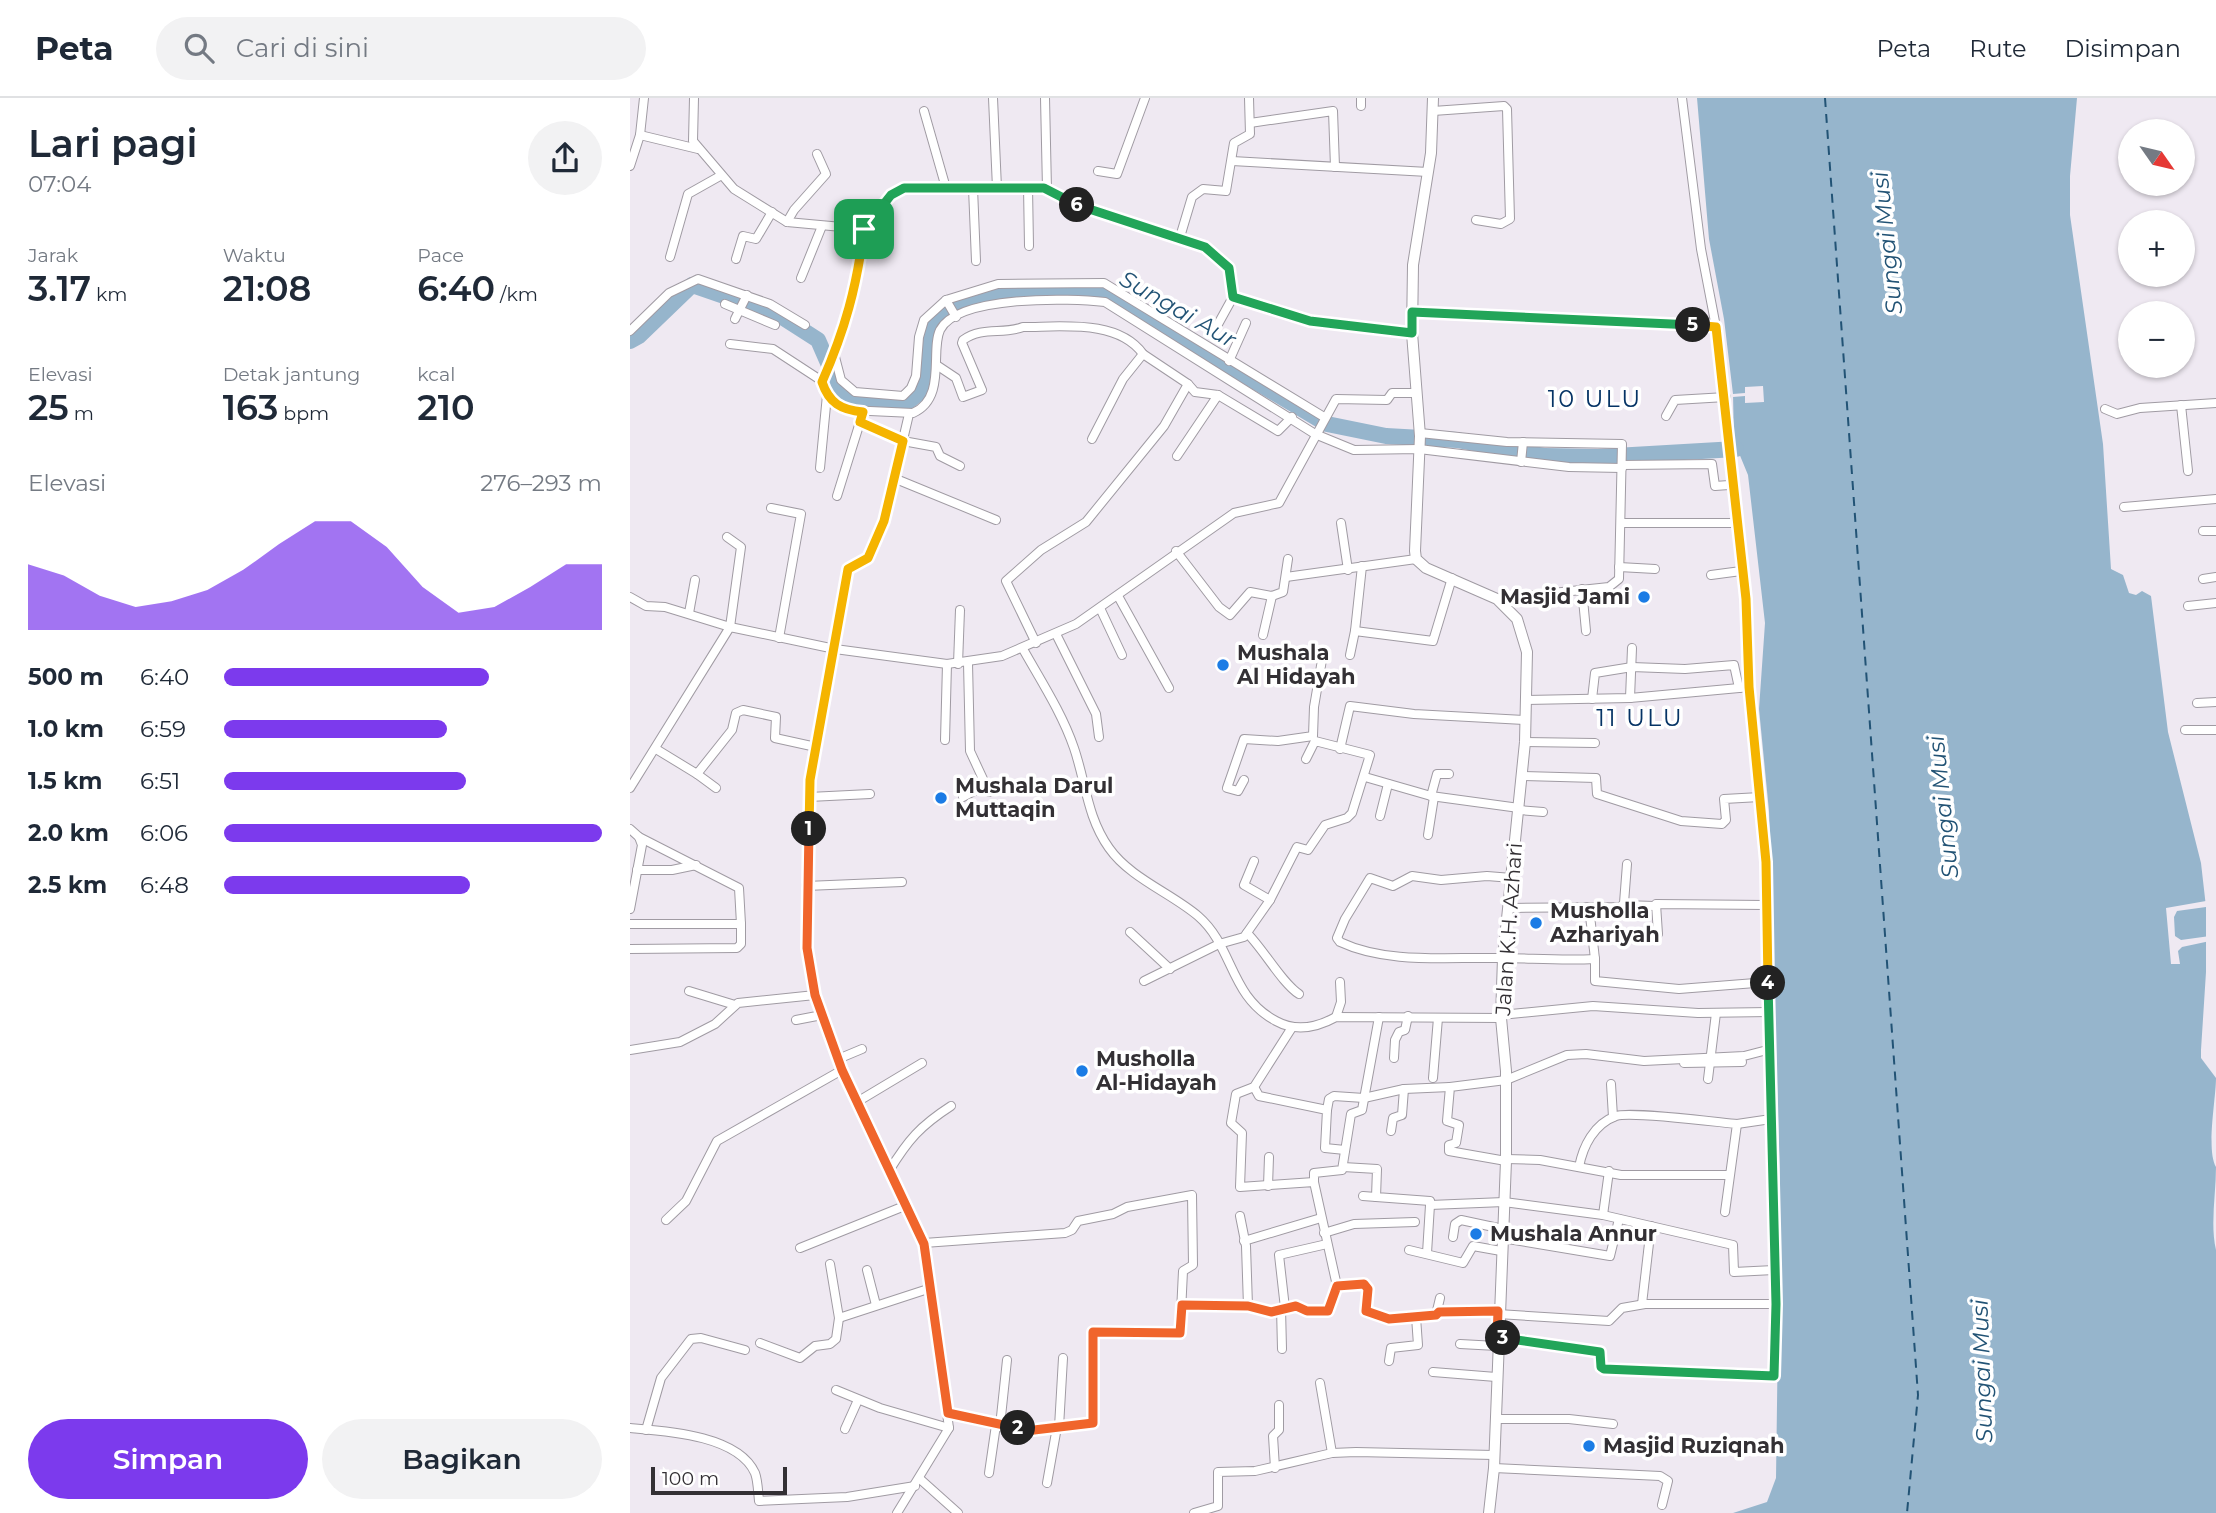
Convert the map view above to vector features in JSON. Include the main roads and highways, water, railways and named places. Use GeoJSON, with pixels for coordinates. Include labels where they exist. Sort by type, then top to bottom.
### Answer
{"type":"FeatureCollection","features":[{"type":"Feature","properties":{"kind":"water","name":"Sungai Musi"},"geometry":{"type":"Polygon","coordinates":[[[1697,98],[2077,98],[2070,176],[2070,215],[2103,444],[2111,569],[2123,575],[2129,593],[2136,595],[2142,591],[2151,596],[2168,732],[2201,863],[2206,907],[2206,972],[2201,1058],[2216,1078],[2212,1149],[2216,1167],[2213,1219],[2216,1250],[2216,1513],[1733,1513],[1767,1502],[1776,1478],[1780,1184],[1769,811],[1759,709],[1765,623],[1748,475],[1734,441],[1733,394],[1724,319],[1709,239],[1697,98]]]}},
{"type":"Feature","properties":{"kind":"waterway","name":"Sungai Aur"},"geometry":{"type":"LineString","coordinates":[[630,341],[639,336],[692,285],[779,315],[818,340],[839,388],[849,396],[863,400],[909,401],[922,391],[933,326],[943,313],[986,294],[1085,288],[1107,290],[1170,331],[1327,424],[1386,436],[1457,440],[1545,456],[1598,457],[1736,449]]}},
{"type":"Feature","properties":{"kind":"place","name":"Masjid Jami"},"geometry":{"type":"Point","coordinates":[1644,597]}},
{"type":"Feature","properties":{"kind":"place","name":"Mushala Al Hidayah"},"geometry":{"type":"Point","coordinates":[1223,665]}},
{"type":"Feature","properties":{"kind":"place","name":"Mushala Darul Muttaqin"},"geometry":{"type":"Point","coordinates":[941,798]}},
{"type":"Feature","properties":{"kind":"place","name":"Musholla Azhariyah"},"geometry":{"type":"Point","coordinates":[1536,923]}},
{"type":"Feature","properties":{"kind":"place","name":"Musholla Al-Hidayah"},"geometry":{"type":"Point","coordinates":[1082,1071]}},
{"type":"Feature","properties":{"kind":"place","name":"Mushala Annur"},"geometry":{"type":"Point","coordinates":[1476,1234]}},
{"type":"Feature","properties":{"kind":"place","name":"Masjid Ruziqnah"},"geometry":{"type":"Point","coordinates":[1589,1446]}},
{"type":"Feature","properties":{"kind":"district","name":"10 ULU"},"geometry":{"type":"Point","coordinates":[1595,399]}},
{"type":"Feature","properties":{"kind":"district","name":"11 ULU"},"geometry":{"type":"Point","coordinates":[1640,718]}}]}
